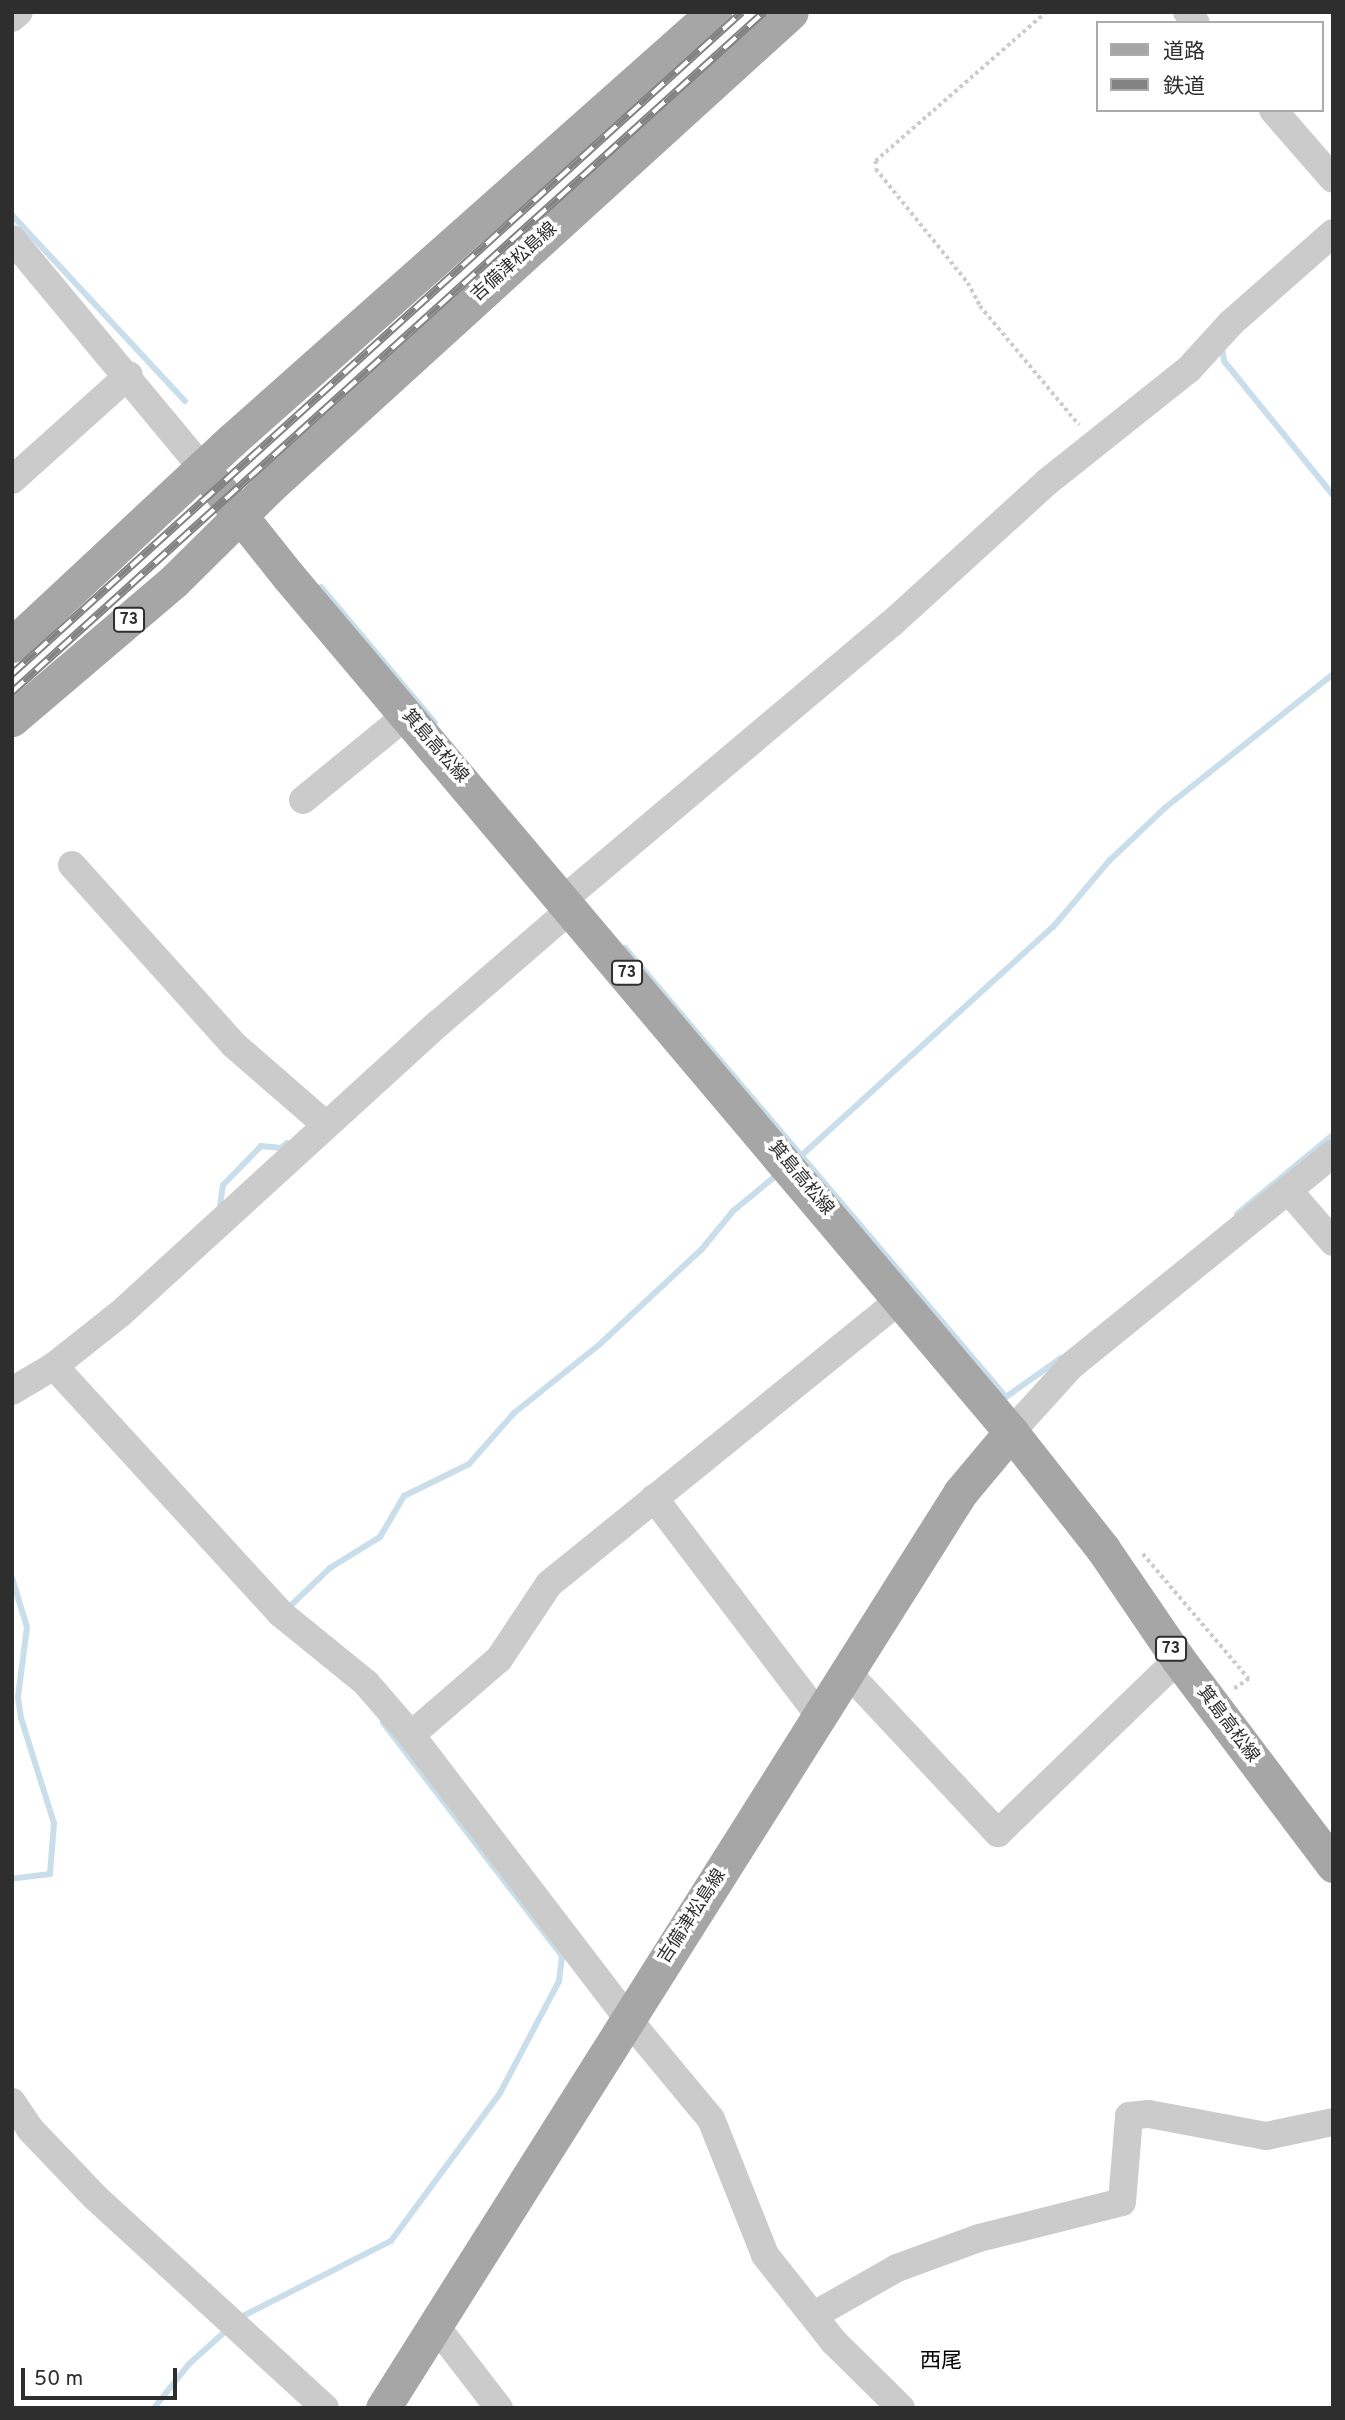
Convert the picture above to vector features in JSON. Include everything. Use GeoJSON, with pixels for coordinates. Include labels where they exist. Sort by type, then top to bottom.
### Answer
{"type":"FeatureCollection","features":[{"type":"Feature","properties":{"kind":"main road"},"geometry":{"type":"LineString","coordinates":[[12,645],[202,468],[714,12]]}},
{"type":"Feature","properties":{"kind":"main road","name":"吉備津松島線"},"geometry":{"type":"LineString","coordinates":[[240,515],[791,12]]}},
{"type":"Feature","properties":{"kind":"main road","name":"箕島高松線"},"geometry":{"type":"LineString","coordinates":[[202,468],[407,715],[572,896],[1011,1432],[1103,1549],[1178,1659],[1333,1865]]}},
{"type":"Feature","properties":{"kind":"main road","name":"73"},"geometry":{"type":"LineString","coordinates":[[12,719],[174,581],[240,515]]}},
{"type":"Feature","properties":{"kind":"main road","name":"吉備津松島線"},"geometry":{"type":"LineString","coordinates":[[383,2408],[627,2018],[849,1674],[960,1493],[1011,1432]]}},
{"type":"Feature","properties":{"kind":"street"},"geometry":{"type":"LineString","coordinates":[[12,18],[19,12]]}},
{"type":"Feature","properties":{"kind":"street"},"geometry":{"type":"LineString","coordinates":[[1275,112],[1333,178]]}},
{"type":"Feature","properties":{"kind":"street"},"geometry":{"type":"LineString","coordinates":[[12,1391],[54,1366],[121,1313],[320,1120],[572,896],[862,649],[1095,444],[1189,369],[1231,323],[1333,233]]}},
{"type":"Feature","properties":{"kind":"street"},"geometry":{"type":"LineString","coordinates":[[12,239],[129,376],[202,468]]}},
{"type":"Feature","properties":{"kind":"street"},"geometry":{"type":"LineString","coordinates":[[12,480],[129,376]]}},
{"type":"Feature","properties":{"kind":"street"},"geometry":{"type":"LineString","coordinates":[[303,800],[407,715]]}},
{"type":"Feature","properties":{"kind":"street"},"geometry":{"type":"LineString","coordinates":[[72,865],[234,1045],[320,1120]]}},
{"type":"Feature","properties":{"kind":"street"},"geometry":{"type":"LineString","coordinates":[[1011,1432],[1072,1365],[1333,1153]]}},
{"type":"Feature","properties":{"kind":"street"},"geometry":{"type":"LineString","coordinates":[[1288,1190],[1333,1242]]}},
{"type":"Feature","properties":{"kind":"street"},"geometry":{"type":"LineString","coordinates":[[411,1735],[499,1659],[548,1584],[901,1299]]}},
{"type":"Feature","properties":{"kind":"street"},"geometry":{"type":"LineString","coordinates":[[54,1366],[282,1614],[366,1683],[411,1735],[627,2018],[711,2119],[765,2255],[816,2314],[834,2342],[901,2408]]}},
{"type":"Feature","properties":{"kind":"street"},"geometry":{"type":"LineString","coordinates":[[654,1498],[821,1718]]}},
{"type":"Feature","properties":{"kind":"street"},"geometry":{"type":"LineString","coordinates":[[849,1674],[998,1833],[1178,1659]]}},
{"type":"Feature","properties":{"kind":"street"},"geometry":{"type":"LineString","coordinates":[[12,2102],[30,2129],[95,2197],[325,2408]]}},
{"type":"Feature","properties":{"kind":"street"},"geometry":{"type":"LineString","coordinates":[[816,2314],[897,2269],[979,2238],[1122,2202],[1129,2116],[1149,2114],[1266,2136],[1333,2122]]}},
{"type":"Feature","properties":{"kind":"street"},"geometry":{"type":"LineString","coordinates":[[435,2325],[499,2408]]}},
{"type":"Feature","properties":{"kind":"path"},"geometry":{"type":"LineString","coordinates":[[1046,12],[876,161],[876,169],[968,284],[980,306],[1095,444]]}},
{"type":"Feature","properties":{"kind":"waterway"},"geometry":{"type":"LineString","coordinates":[[12,215],[185,401]]}},
{"type":"Feature","properties":{"kind":"waterway"},"geometry":{"type":"LineString","coordinates":[[1222,348],[1224,361],[1333,495]]}},
{"type":"Feature","properties":{"kind":"waterway"},"geometry":{"type":"LineString","coordinates":[[321,587],[435,723]]}},
{"type":"Feature","properties":{"kind":"waterway"},"geometry":{"type":"LineString","coordinates":[[802,1155],[1053,927],[1109,861],[1166,807],[1333,674]]}},
{"type":"Feature","properties":{"kind":"waterway"},"geometry":{"type":"LineString","coordinates":[[625,948],[1006,1397],[1061,1358]]}},
{"type":"Feature","properties":{"kind":"waterway"},"geometry":{"type":"LineString","coordinates":[[1237,1214],[1333,1135]]}},
{"type":"Feature","properties":{"kind":"waterway"},"geometry":{"type":"LineString","coordinates":[[220,1206],[223,1185],[261,1146],[281,1148],[287,1143]]}},
{"type":"Feature","properties":{"kind":"waterway"},"geometry":{"type":"LineString","coordinates":[[286,1610],[330,1568],[380,1537],[404,1496],[469,1464],[514,1413],[600,1344],[702,1249],[733,1211],[778,1174]]}},
{"type":"Feature","properties":{"kind":"waterway"},"geometry":{"type":"LineString","coordinates":[[12,1578],[27,1627],[18,1697],[21,1718],[54,1823],[50,1874],[12,1879]]}},
{"type":"Feature","properties":{"kind":"waterway"},"geometry":{"type":"LineString","coordinates":[[243,2316],[391,2241],[500,2093],[559,1981],[562,1956],[383,1723]]}},
{"type":"Feature","properties":{"kind":"waterway"},"geometry":{"type":"LineString","coordinates":[[154,2408],[189,2364],[229,2328]]}},
{"type":"Feature","properties":{"kind":"railway"},"geometry":{"type":"LineString","coordinates":[[12,674],[742,12]]}},
{"type":"Feature","properties":{"kind":"railway"},"geometry":{"type":"LineString","coordinates":[[12,692],[764,12]]}},
{"type":"Feature","properties":{"kind":"district","name":"西尾"},"geometry":{"type":"Point","coordinates":[941,2362]}}]}
